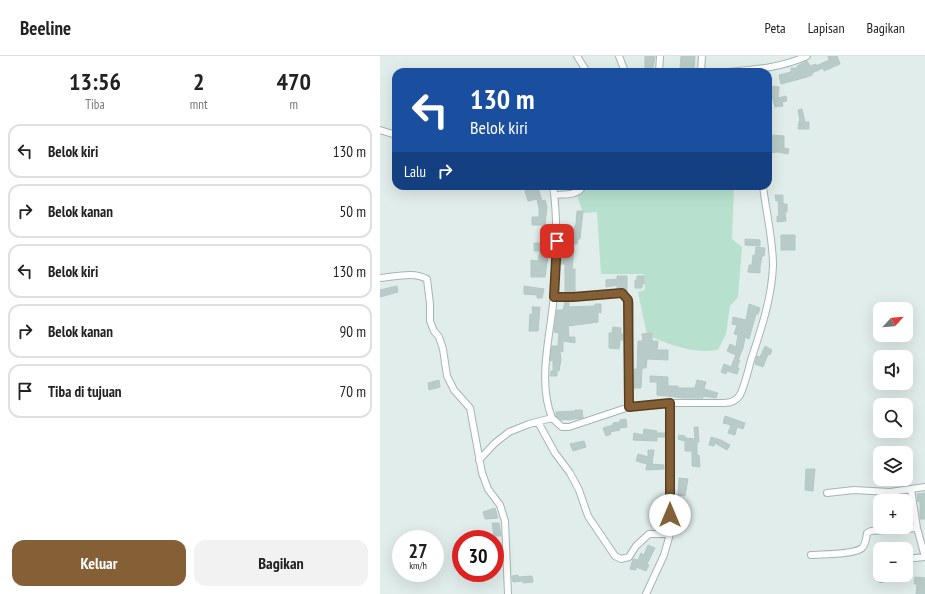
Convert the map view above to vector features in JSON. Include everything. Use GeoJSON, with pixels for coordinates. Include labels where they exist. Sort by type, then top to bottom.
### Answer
{"type":"FeatureCollection","features":[{"type":"Feature","properties":{"kind":"street"},"geometry":{"type":"LineString","coordinates":[[577,56],[584,68]]}},
{"type":"Feature","properties":{"kind":"street"},"geometry":{"type":"LineString","coordinates":[[619,56],[624,68]]}},
{"type":"Feature","properties":{"kind":"street"},"geometry":{"type":"LineString","coordinates":[[659,68],[660,56]]}},
{"type":"Feature","properties":{"kind":"street"},"geometry":{"type":"LineString","coordinates":[[701,68],[702,56]]}},
{"type":"Feature","properties":{"kind":"street"},"geometry":{"type":"LineString","coordinates":[[755,68],[807,56]]}},
{"type":"Feature","properties":{"kind":"street"},"geometry":{"type":"LineString","coordinates":[[380,130],[392,134]]}},
{"type":"Feature","properties":{"kind":"street"},"geometry":{"type":"LineString","coordinates":[[554,190],[557,230],[554,297],[547,347],[545,378],[549,409],[552,418],[562,427],[573,427],[629,407],[670,403],[730,403],[740,394],[758,338],[772,286],[772,249],[764,190]]}},
{"type":"Feature","properties":{"kind":"street"},"geometry":{"type":"LineString","coordinates":[[554,194],[571,194],[580,190]]}},
{"type":"Feature","properties":{"kind":"street"},"geometry":{"type":"LineString","coordinates":[[380,278],[414,275],[422,276],[427,279],[430,304],[430,321],[434,331],[439,337],[443,349],[447,376],[454,390],[467,403],[472,414],[479,460],[486,484],[500,505],[505,521],[508,594]]}},
{"type":"Feature","properties":{"kind":"street"},"geometry":{"type":"LineString","coordinates":[[554,297],[622,293],[627,298],[630,303],[629,407]]}},
{"type":"Feature","properties":{"kind":"street"},"geometry":{"type":"LineString","coordinates":[[646,594],[664,555],[670,534],[670,403]]}},
{"type":"Feature","properties":{"kind":"street"},"geometry":{"type":"LineString","coordinates":[[479,460],[503,436],[529,424],[552,418]]}},
{"type":"Feature","properties":{"kind":"street"},"geometry":{"type":"LineString","coordinates":[[538,422],[555,453],[570,473],[579,490],[588,516],[615,556],[621,559],[629,557],[636,546],[649,534],[670,534]]}},
{"type":"Feature","properties":{"kind":"street"},"geometry":{"type":"LineString","coordinates":[[827,493],[854,490],[890,492],[925,487]]}},
{"type":"Feature","properties":{"kind":"street"},"geometry":{"type":"LineString","coordinates":[[911,489],[916,528],[925,557],[913,558]]}},
{"type":"Feature","properties":{"kind":"street"},"geometry":{"type":"LineString","coordinates":[[811,555],[842,553],[859,550],[866,543],[867,533],[871,531],[916,528]]}},
{"type":"Feature","properties":{"kind":"green space"},"geometry":{"type":"Polygon","coordinates":[[[575,190],[734,190],[732,239],[742,247],[738,297],[730,306],[726,334],[718,350],[690,350],[647,335],[638,292],[645,290],[644,274],[601,274],[597,212],[583,213],[575,190]]]}},
{"type":"Feature","properties":{"kind":"building"},"geometry":{"type":"Polygon","coordinates":[[[645,56],[655,56],[653,68],[645,68],[645,56]]]}},
{"type":"Feature","properties":{"kind":"building"},"geometry":{"type":"Polygon","coordinates":[[[681,56],[695,56],[694,68],[680,68],[681,56]]]}},
{"type":"Feature","properties":{"kind":"building"},"geometry":{"type":"Polygon","coordinates":[[[828,56],[837,56],[840,64],[824,71],[823,68],[807,77],[781,84],[779,75],[791,72],[791,68],[798,68],[797,66],[807,61],[810,66],[816,64],[816,66],[829,60],[828,56]]]}},
{"type":"Feature","properties":{"kind":"building"},"geometry":{"type":"Polygon","coordinates":[[[772,86],[779,87],[778,98],[786,96],[787,101],[782,102],[783,106],[775,107],[772,86]]]}},
{"type":"Feature","properties":{"kind":"building"},"geometry":{"type":"Polygon","coordinates":[[[802,109],[805,122],[809,122],[809,129],[798,129],[800,121],[798,110],[802,109]]]}},
{"type":"Feature","properties":{"kind":"building"},"geometry":{"type":"Polygon","coordinates":[[[772,135],[784,136],[784,148],[789,149],[788,154],[772,153],[772,135]]]}},
{"type":"Feature","properties":{"kind":"building"},"geometry":{"type":"Polygon","coordinates":[[[539,190],[542,201],[545,200],[547,207],[545,225],[532,225],[532,217],[539,217],[539,208],[537,199],[528,201],[525,191],[539,190]]]}},
{"type":"Feature","properties":{"kind":"building"},"geometry":{"type":"Polygon","coordinates":[[[775,195],[783,195],[783,204],[787,204],[787,212],[785,212],[786,221],[777,222],[777,216],[779,216],[778,200],[776,201],[775,195]]]}},
{"type":"Feature","properties":{"kind":"building"},"geometry":{"type":"Polygon","coordinates":[[[577,211],[583,211],[580,239],[578,239],[577,244],[574,244],[575,230],[573,230],[576,224],[577,211]]]}},
{"type":"Feature","properties":{"kind":"building"},"geometry":{"type":"Polygon","coordinates":[[[781,235],[795,235],[795,250],[781,250],[781,235]]]}},
{"type":"Feature","properties":{"kind":"building"},"geometry":{"type":"Polygon","coordinates":[[[745,239],[760,240],[760,246],[745,245],[745,239]]]}},
{"type":"Feature","properties":{"kind":"building"},"geometry":{"type":"Polygon","coordinates":[[[534,243],[546,243],[546,256],[548,256],[545,277],[531,277],[531,260],[538,261],[540,251],[534,251],[534,243]]]}},
{"type":"Feature","properties":{"kind":"building"},"geometry":{"type":"Polygon","coordinates":[[[756,247],[765,248],[764,256],[762,256],[760,273],[748,272],[749,265],[752,265],[753,255],[755,256],[756,247]]]}},
{"type":"Feature","properties":{"kind":"building"},"geometry":{"type":"Polygon","coordinates":[[[562,249],[574,249],[572,269],[575,269],[575,292],[565,292],[565,264],[561,264],[562,249]]]}},
{"type":"Feature","properties":{"kind":"building"},"geometry":{"type":"Polygon","coordinates":[[[617,276],[627,276],[627,291],[617,289],[617,285],[606,287],[606,280],[617,279],[617,276]]]}},
{"type":"Feature","properties":{"kind":"building"},"geometry":{"type":"Polygon","coordinates":[[[637,276],[644,276],[644,284],[642,284],[642,288],[635,288],[635,280],[637,280],[637,276]]]}},
{"type":"Feature","properties":{"kind":"building"},"geometry":{"type":"Polygon","coordinates":[[[397,286],[398,292],[380,297],[380,290],[397,286]]]}},
{"type":"Feature","properties":{"kind":"building"},"geometry":{"type":"Polygon","coordinates":[[[524,286],[544,289],[542,298],[537,298],[537,295],[524,294],[524,286]]]}},
{"type":"Feature","properties":{"kind":"building"},"geometry":{"type":"Polygon","coordinates":[[[565,302],[569,302],[569,307],[595,306],[595,304],[601,304],[601,313],[598,312],[598,322],[568,326],[569,337],[575,337],[575,343],[563,341],[563,352],[560,351],[561,359],[559,371],[557,371],[557,376],[550,376],[551,371],[553,371],[553,360],[550,361],[552,346],[558,346],[559,333],[554,332],[557,310],[563,310],[565,302]]]}},
{"type":"Feature","properties":{"kind":"building"},"geometry":{"type":"Polygon","coordinates":[[[749,304],[760,308],[758,314],[756,314],[749,339],[745,337],[743,348],[738,360],[740,360],[737,368],[739,368],[737,374],[727,371],[726,374],[721,372],[724,364],[731,367],[736,355],[727,351],[730,344],[736,347],[738,335],[734,334],[737,325],[732,324],[733,317],[746,320],[749,304]]]}},
{"type":"Feature","properties":{"kind":"building"},"geometry":{"type":"Polygon","coordinates":[[[532,307],[540,307],[538,331],[529,331],[530,314],[533,314],[532,307]]]}},
{"type":"Feature","properties":{"kind":"building"},"geometry":{"type":"Polygon","coordinates":[[[613,327],[621,328],[621,334],[623,334],[623,340],[620,340],[619,349],[609,348],[609,333],[612,333],[613,327]]]}},
{"type":"Feature","properties":{"kind":"building"},"geometry":{"type":"Polygon","coordinates":[[[652,333],[652,341],[658,341],[657,350],[668,350],[668,360],[647,359],[646,368],[642,368],[641,388],[634,388],[634,369],[637,369],[638,341],[643,341],[642,334],[652,333]]]}},
{"type":"Feature","properties":{"kind":"building"},"geometry":{"type":"Polygon","coordinates":[[[765,346],[772,350],[770,355],[768,354],[763,367],[755,364],[757,356],[760,357],[765,346]]]}},
{"type":"Feature","properties":{"kind":"building"},"geometry":{"type":"Polygon","coordinates":[[[650,376],[668,377],[668,386],[678,386],[678,388],[695,388],[697,380],[706,382],[704,389],[718,393],[716,398],[703,396],[703,398],[684,398],[657,395],[657,382],[650,382],[650,376]]]}},
{"type":"Feature","properties":{"kind":"building"},"geometry":{"type":"Polygon","coordinates":[[[439,380],[440,387],[429,390],[428,383],[439,380]]]}},
{"type":"Feature","properties":{"kind":"building"},"geometry":{"type":"Polygon","coordinates":[[[582,410],[583,418],[561,420],[556,416],[556,412],[582,410]]]}},
{"type":"Feature","properties":{"kind":"building"},"geometry":{"type":"Polygon","coordinates":[[[725,416],[745,423],[743,429],[737,427],[735,435],[728,433],[731,425],[723,423],[725,416]]]}},
{"type":"Feature","properties":{"kind":"building"},"geometry":{"type":"Polygon","coordinates":[[[626,419],[627,427],[619,428],[620,430],[610,432],[611,434],[606,436],[603,428],[613,425],[613,423],[620,422],[620,420],[626,419]]]}},
{"type":"Feature","properties":{"kind":"building"},"geometry":{"type":"Polygon","coordinates":[[[694,427],[698,427],[699,442],[697,442],[697,455],[699,455],[700,467],[692,466],[692,451],[685,451],[685,438],[695,439],[694,427]]]}},
{"type":"Feature","properties":{"kind":"building"},"geometry":{"type":"Polygon","coordinates":[[[644,429],[657,431],[657,433],[666,433],[666,437],[657,437],[657,441],[633,440],[634,433],[643,435],[644,429]]]}},
{"type":"Feature","properties":{"kind":"building"},"geometry":{"type":"Polygon","coordinates":[[[679,435],[685,436],[684,441],[678,439],[679,435]]]}},
{"type":"Feature","properties":{"kind":"building"},"geometry":{"type":"Polygon","coordinates":[[[711,437],[730,445],[727,450],[715,443],[714,446],[709,445],[711,437]]]}},
{"type":"Feature","properties":{"kind":"building"},"geometry":{"type":"Polygon","coordinates":[[[584,441],[586,447],[573,451],[570,444],[584,441]]]}},
{"type":"Feature","properties":{"kind":"building"},"geometry":{"type":"Polygon","coordinates":[[[648,450],[654,450],[652,464],[664,465],[664,469],[646,470],[647,464],[636,461],[638,454],[648,457],[648,450]]]}},
{"type":"Feature","properties":{"kind":"building"},"geometry":{"type":"Polygon","coordinates":[[[806,469],[815,469],[813,491],[805,490],[806,469]]]}},
{"type":"Feature","properties":{"kind":"building"},"geometry":{"type":"Polygon","coordinates":[[[679,478],[688,479],[685,496],[678,495],[679,478]]]}},
{"type":"Feature","properties":{"kind":"building"},"geometry":{"type":"Polygon","coordinates":[[[925,493],[925,519],[920,519],[920,501],[918,502],[917,494],[925,493]]]}},
{"type":"Feature","properties":{"kind":"building"},"geometry":{"type":"Polygon","coordinates":[[[495,508],[498,518],[485,519],[483,512],[495,508]]]}},
{"type":"Feature","properties":{"kind":"building"},"geometry":{"type":"Polygon","coordinates":[[[492,523],[499,523],[500,530],[493,530],[492,523]]]}},
{"type":"Feature","properties":{"kind":"building"},"geometry":{"type":"Polygon","coordinates":[[[648,545],[655,548],[647,564],[649,565],[646,571],[636,567],[636,570],[630,569],[633,559],[638,560],[641,553],[644,555],[648,545]]]}},
{"type":"Feature","properties":{"kind":"building"},"geometry":{"type":"Polygon","coordinates":[[[518,575],[518,577],[532,576],[533,582],[513,582],[512,576],[518,575]]]}},
{"type":"Feature","properties":{"kind":"building"},"geometry":{"type":"Polygon","coordinates":[[[915,577],[925,578],[925,594],[916,594],[917,584],[914,584],[915,577]]]}},
{"type":"Feature","properties":{"kind":"route"},"geometry":{"type":"LineString","coordinates":[[557,241],[554,297],[622,293],[630,303],[629,407],[670,403],[670,515]]}}]}
